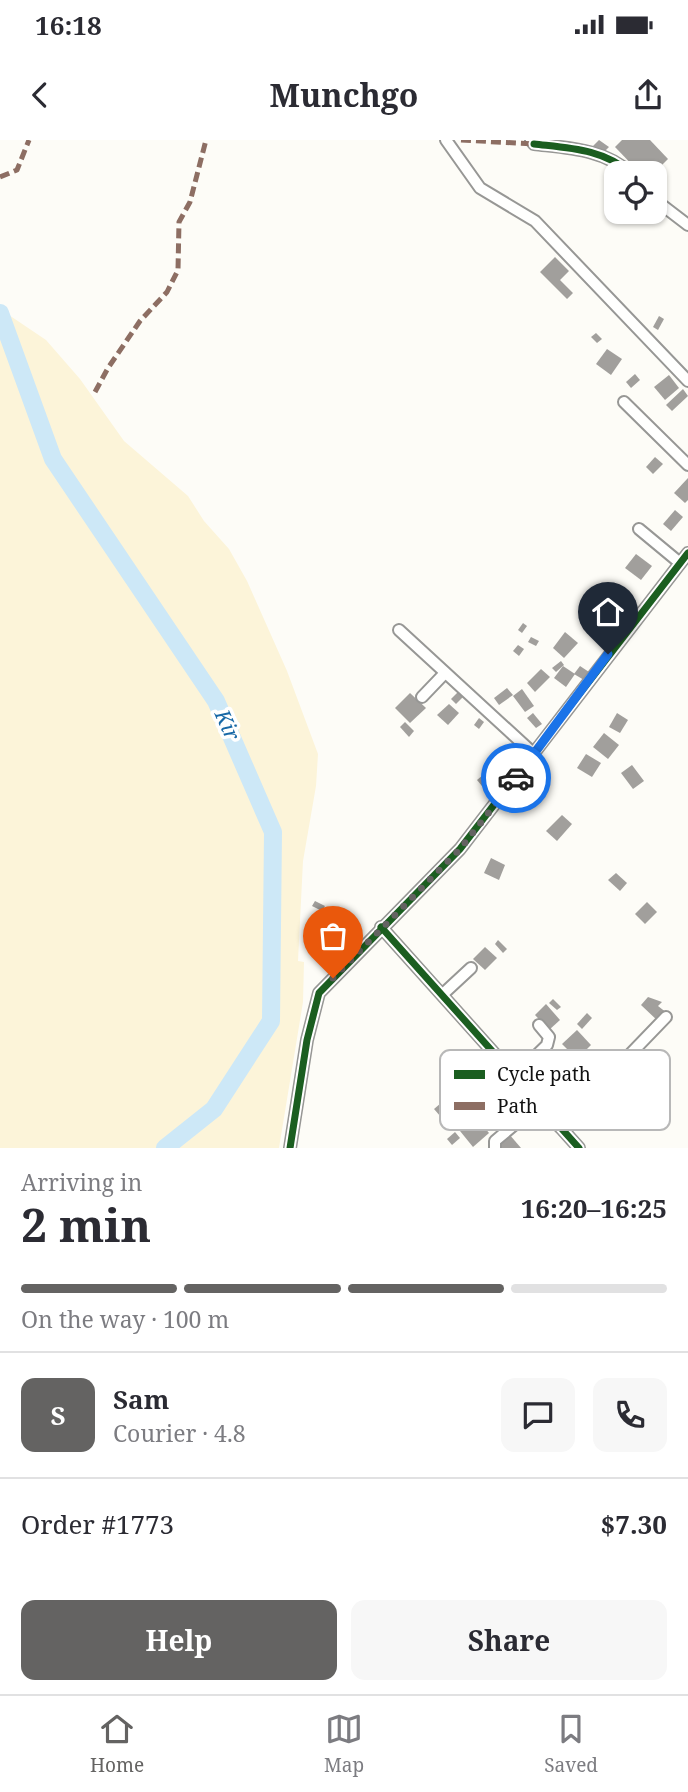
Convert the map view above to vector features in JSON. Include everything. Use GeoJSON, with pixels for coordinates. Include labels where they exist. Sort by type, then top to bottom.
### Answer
{"type":"FeatureCollection","features":[{"type":"Feature","properties":{"kind":"street"},"geometry":{"type":"LineString","coordinates":[[446,140],[480,188],[535,221],[688,381]]}},
{"type":"Feature","properties":{"kind":"street"},"geometry":{"type":"LineString","coordinates":[[533,142],[573,144],[612,161]]}},
{"type":"Feature","properties":{"kind":"street"},"geometry":{"type":"LineString","coordinates":[[667,209],[688,225]]}},
{"type":"Feature","properties":{"kind":"street"},"geometry":{"type":"LineString","coordinates":[[624,402],[688,465]]}},
{"type":"Feature","properties":{"kind":"street"},"geometry":{"type":"LineString","coordinates":[[639,528],[680,563]]}},
{"type":"Feature","properties":{"kind":"street"},"geometry":{"type":"LineString","coordinates":[[290,1148],[307,1040],[319,993],[460,849],[638,614],[688,553]]}},
{"type":"Feature","properties":{"kind":"street"},"geometry":{"type":"LineString","coordinates":[[399,630],[534,754]]}},
{"type":"Feature","properties":{"kind":"street"},"geometry":{"type":"LineString","coordinates":[[422,697],[445,673]]}},
{"type":"Feature","properties":{"kind":"street"},"geometry":{"type":"LineString","coordinates":[[381,927],[491,1050]]}},
{"type":"Feature","properties":{"kind":"street"},"geometry":{"type":"LineString","coordinates":[[443,994],[471,968]]}},
{"type":"Feature","properties":{"kind":"street"},"geometry":{"type":"LineString","coordinates":[[634,1050],[666,1017]]}},
{"type":"Feature","properties":{"kind":"street"},"geometry":{"type":"LineString","coordinates":[[539,1025],[549,1037],[547,1045],[541,1050]]}},
{"type":"Feature","properties":{"kind":"street"},"geometry":{"type":"LineString","coordinates":[[495,1148],[495,1141],[508,1130]]}},
{"type":"Feature","properties":{"kind":"street"},"geometry":{"type":"LineString","coordinates":[[562,1148],[576,1145],[563,1130]]}},
{"type":"Feature","properties":{"kind":"sand"},"geometry":{"type":"Polygon","coordinates":[[[0,309],[46,340],[80,379],[124,441],[188,496],[204,521],[229,549],[247,581],[287,671],[318,754],[316,786],[303,861],[298,961],[304,962],[303,1002],[279,1148],[0,1148],[0,309]]]}},
{"type":"Feature","properties":{"kind":"building"},"geometry":{"type":"Polygon","coordinates":[[[599,140],[609,147],[603,153],[590,149],[599,140]]]}},
{"type":"Feature","properties":{"kind":"building"},"geometry":{"type":"Polygon","coordinates":[[[622,140],[650,140],[668,159],[628,161],[615,147],[622,140]]]}},
{"type":"Feature","properties":{"kind":"building"},"geometry":{"type":"Polygon","coordinates":[[[555,257],[569,271],[560,280],[573,293],[567,299],[540,272],[555,257]]]}},
{"type":"Feature","properties":{"kind":"building"},"geometry":{"type":"Polygon","coordinates":[[[659,316],[664,319],[658,330],[653,327],[659,316]]]}},
{"type":"Feature","properties":{"kind":"building"},"geometry":{"type":"Polygon","coordinates":[[[596,333],[602,339],[597,343],[591,337],[596,333]]]}},
{"type":"Feature","properties":{"kind":"building"},"geometry":{"type":"Polygon","coordinates":[[[607,349],[622,359],[611,375],[596,364],[607,349]]]}},
{"type":"Feature","properties":{"kind":"building"},"geometry":{"type":"Polygon","coordinates":[[[635,374],[640,380],[631,388],[626,382],[635,374]]]}},
{"type":"Feature","properties":{"kind":"building"},"geometry":{"type":"Polygon","coordinates":[[[669,375],[679,388],[665,400],[654,387],[669,375]]]}},
{"type":"Feature","properties":{"kind":"building"},"geometry":{"type":"Polygon","coordinates":[[[683,389],[688,396],[672,411],[666,405],[683,389]]]}},
{"type":"Feature","properties":{"kind":"building"},"geometry":{"type":"Polygon","coordinates":[[[655,457],[663,464],[653,474],[646,467],[655,457]]]}},
{"type":"Feature","properties":{"kind":"building"},"geometry":{"type":"Polygon","coordinates":[[[688,478],[688,500],[685,503],[674,493],[688,478]]]}},
{"type":"Feature","properties":{"kind":"building"},"geometry":{"type":"Polygon","coordinates":[[[675,510],[683,517],[671,531],[663,524],[675,510]]]}},
{"type":"Feature","properties":{"kind":"building"},"geometry":{"type":"Polygon","coordinates":[[[636,554],[652,566],[641,580],[625,568],[636,554]]]}},
{"type":"Feature","properties":{"kind":"building"},"geometry":{"type":"Polygon","coordinates":[[[523,623],[527,626],[522,633],[518,630],[523,623]]]}},
{"type":"Feature","properties":{"kind":"building"},"geometry":{"type":"Polygon","coordinates":[[[565,632],[578,643],[564,658],[553,648],[565,632]]]}},
{"type":"Feature","properties":{"kind":"building"},"geometry":{"type":"Polygon","coordinates":[[[531,637],[539,641],[536,646],[528,642],[531,637]]]}},
{"type":"Feature","properties":{"kind":"building"},"geometry":{"type":"Polygon","coordinates":[[[518,645],[524,649],[519,656],[513,651],[518,645]]]}},
{"type":"Feature","properties":{"kind":"building"},"geometry":{"type":"Polygon","coordinates":[[[561,661],[564,665],[556,672],[552,668],[561,661]]]}},
{"type":"Feature","properties":{"kind":"building"},"geometry":{"type":"Polygon","coordinates":[[[563,666],[575,674],[566,687],[554,678],[563,666]]]}},
{"type":"Feature","properties":{"kind":"building"},"geometry":{"type":"Polygon","coordinates":[[[580,666],[589,672],[584,680],[574,674],[580,666]]]}},
{"type":"Feature","properties":{"kind":"building"},"geometry":{"type":"Polygon","coordinates":[[[541,669],[550,677],[535,692],[527,683],[541,669]]]}},
{"type":"Feature","properties":{"kind":"building"},"geometry":{"type":"Polygon","coordinates":[[[507,688],[513,695],[499,705],[494,698],[507,688]]]}},
{"type":"Feature","properties":{"kind":"building"},"geometry":{"type":"Polygon","coordinates":[[[522,689],[534,706],[525,712],[513,696],[522,689]]]}},
{"type":"Feature","properties":{"kind":"building"},"geometry":{"type":"Polygon","coordinates":[[[458,692],[463,697],[456,704],[451,699],[458,692]]]}},
{"type":"Feature","properties":{"kind":"building"},"geometry":{"type":"Polygon","coordinates":[[[410,693],[426,708],[410,723],[395,708],[410,693]]]}},
{"type":"Feature","properties":{"kind":"building"},"geometry":{"type":"Polygon","coordinates":[[[449,704],[459,713],[448,725],[437,715],[449,704]]]}},
{"type":"Feature","properties":{"kind":"building"},"geometry":{"type":"Polygon","coordinates":[[[533,713],[542,724],[536,728],[527,718],[533,713]]]}},
{"type":"Feature","properties":{"kind":"building"},"geometry":{"type":"Polygon","coordinates":[[[617,713],[628,720],[620,733],[609,727],[617,713]]]}},
{"type":"Feature","properties":{"kind":"building"},"geometry":{"type":"Polygon","coordinates":[[[479,718],[484,722],[479,729],[474,725],[479,718]]]}},
{"type":"Feature","properties":{"kind":"building"},"geometry":{"type":"Polygon","coordinates":[[[405,722],[414,731],[409,737],[400,727],[405,722]]]}},
{"type":"Feature","properties":{"kind":"building"},"geometry":{"type":"Polygon","coordinates":[[[604,733],[619,745],[608,759],[593,747],[604,733]]]}},
{"type":"Feature","properties":{"kind":"building"},"geometry":{"type":"Polygon","coordinates":[[[586,754],[601,763],[592,777],[577,768],[586,754]]]}},
{"type":"Feature","properties":{"kind":"building"},"geometry":{"type":"Polygon","coordinates":[[[632,765],[644,781],[633,789],[621,773],[632,765]]]}},
{"type":"Feature","properties":{"kind":"building"},"geometry":{"type":"Polygon","coordinates":[[[483,775],[488,781],[482,786],[477,780],[483,775]]]}},
{"type":"Feature","properties":{"kind":"building"},"geometry":{"type":"Polygon","coordinates":[[[562,815],[572,824],[557,841],[546,831],[562,815]]]}},
{"type":"Feature","properties":{"kind":"building"},"geometry":{"type":"Polygon","coordinates":[[[491,858],[505,865],[499,880],[484,873],[491,858]]]}},
{"type":"Feature","properties":{"kind":"building"},"geometry":{"type":"Polygon","coordinates":[[[616,873],[627,883],[620,891],[608,880],[616,873]]]}},
{"type":"Feature","properties":{"kind":"building"},"geometry":{"type":"Polygon","coordinates":[[[315,901],[325,906],[322,911],[312,906],[315,901]]]}},
{"type":"Feature","properties":{"kind":"building"},"geometry":{"type":"Polygon","coordinates":[[[647,902],[657,912],[645,924],[635,914],[647,902]]]}},
{"type":"Feature","properties":{"kind":"building"},"geometry":{"type":"Polygon","coordinates":[[[330,910],[337,912],[333,926],[326,924],[330,910]]]}},
{"type":"Feature","properties":{"kind":"building"},"geometry":{"type":"Polygon","coordinates":[[[498,940],[507,949],[503,953],[495,944],[498,940]]]}},
{"type":"Feature","properties":{"kind":"building"},"geometry":{"type":"Polygon","coordinates":[[[485,947],[497,958],[485,970],[473,959],[485,947]]]}},
{"type":"Feature","properties":{"kind":"building"},"geometry":{"type":"Polygon","coordinates":[[[648,997],[662,1002],[658,1006],[667,1013],[659,1022],[641,1005],[648,997]]]}},
{"type":"Feature","properties":{"kind":"building"},"geometry":{"type":"Polygon","coordinates":[[[553,999],[561,1007],[557,1010],[549,1003],[553,999]]]}},
{"type":"Feature","properties":{"kind":"building"},"geometry":{"type":"Polygon","coordinates":[[[546,1004],[560,1020],[549,1030],[535,1015],[546,1004]]]}},
{"type":"Feature","properties":{"kind":"building"},"geometry":{"type":"Polygon","coordinates":[[[587,1013],[592,1018],[582,1029],[577,1024],[587,1013]]]}},
{"type":"Feature","properties":{"kind":"building"},"geometry":{"type":"Polygon","coordinates":[[[577,1030],[591,1045],[586,1050],[568,1050],[562,1044],[577,1030]]]}},
{"type":"Feature","properties":{"kind":"building"},"geometry":{"type":"Polygon","coordinates":[[[440,1104],[440,1116],[434,1109],[440,1104]]]}},
{"type":"Feature","properties":{"kind":"building"},"geometry":{"type":"Polygon","coordinates":[[[487,1130],[489,1133],[473,1147],[460,1131],[487,1130]]]}},
{"type":"Feature","properties":{"kind":"building"},"geometry":{"type":"Polygon","coordinates":[[[455,1132],[460,1138],[452,1145],[447,1139],[455,1132]]]}},
{"type":"Feature","properties":{"kind":"building"},"geometry":{"type":"Polygon","coordinates":[[[509,1134],[521,1148],[502,1148],[498,1144],[509,1134]]]}},
{"type":"Feature","properties":{"kind":"waterway","name":"Kir"},"geometry":{"type":"LineString","coordinates":[[0,313],[53,459],[216,701],[273,832],[271,1021],[214,1109],[165,1148]]}},
{"type":"Feature","properties":{"kind":"marked path"},"geometry":{"type":"LineString","coordinates":[[0,177],[17,170],[29,140]]}},
{"type":"Feature","properties":{"kind":"marked path"},"geometry":{"type":"LineString","coordinates":[[95,392],[140,321],[167,292],[178,270],[179,222],[190,202],[206,140]]}},
{"type":"Feature","properties":{"kind":"marked path"},"geometry":{"type":"LineString","coordinates":[[461,140],[534,144]]}},
{"type":"Feature","properties":{"kind":"cycle path"},"geometry":{"type":"LineString","coordinates":[[534,144],[597,154],[613,161]]}},
{"type":"Feature","properties":{"kind":"cycle path"},"geometry":{"type":"LineString","coordinates":[[290,1148],[307,1040],[319,993],[460,849],[688,553]]}},
{"type":"Feature","properties":{"kind":"cycle path"},"geometry":{"type":"LineString","coordinates":[[381,927],[491,1050]]}},
{"type":"Feature","properties":{"kind":"cycle path"},"geometry":{"type":"LineString","coordinates":[[563,1130],[579,1148]]}},
{"type":"Feature","properties":{"kind":"way so far"},"geometry":{"type":"LineString","coordinates":[[333,978],[460,849],[516,778]]}},
{"type":"Feature","properties":{"kind":"route"},"geometry":{"type":"LineString","coordinates":[[516,778],[608,654]]}}]}
